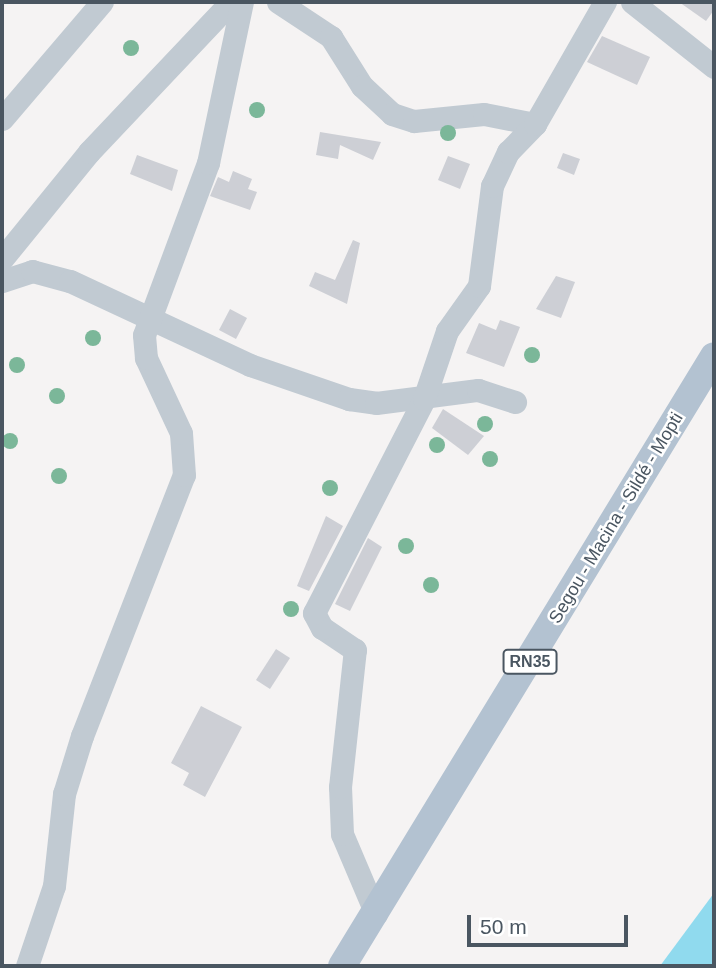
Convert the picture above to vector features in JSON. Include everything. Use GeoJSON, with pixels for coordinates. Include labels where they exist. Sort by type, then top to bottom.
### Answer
{"type":"FeatureCollection","features":[{"type":"Feature","properties":{"kind":"main road","name":"Segou - Macina - Sildé - Mopti"},"geometry":{"type":"LineString","coordinates":[[342,966],[714,356]]}},
{"type":"Feature","properties":{"kind":"street"},"geometry":{"type":"LineString","coordinates":[[2,119],[102,2]]}},
{"type":"Feature","properties":{"kind":"street"},"geometry":{"type":"LineString","coordinates":[[2,259],[89,152],[232,2]]}},
{"type":"Feature","properties":{"kind":"street"},"geometry":{"type":"LineString","coordinates":[[27,966],[54,886],[64,794],[82,736],[184,475],[181,433],[146,358],[148,317],[208,163],[242,2]]}},
{"type":"Feature","properties":{"kind":"street"},"geometry":{"type":"LineString","coordinates":[[278,2],[331,37],[362,86],[391,114],[414,121],[484,114],[535,124]]}},
{"type":"Feature","properties":{"kind":"street"},"geometry":{"type":"LineString","coordinates":[[376,914],[342,834],[340,787],[355,650],[322,628],[314,613],[424,399],[447,331],[479,286],[492,186],[508,152],[535,124],[605,2]]}},
{"type":"Feature","properties":{"kind":"street"},"geometry":{"type":"LineString","coordinates":[[632,2],[714,66]]}},
{"type":"Feature","properties":{"kind":"street"},"geometry":{"type":"LineString","coordinates":[[2,281],[32,271],[148,317],[250,365],[349,398],[424,399],[478,390],[516,402]]}},
{"type":"Feature","properties":{"kind":"water"},"geometry":{"type":"Polygon","coordinates":[[[714,893],[714,966],[660,966],[714,893]]]}},
{"type":"Feature","properties":{"kind":"building"},"geometry":{"type":"Polygon","coordinates":[[[679,2],[714,2],[714,10],[706,21],[679,2]]]}},
{"type":"Feature","properties":{"kind":"building"},"geometry":{"type":"Polygon","coordinates":[[[602,36],[650,57],[637,85],[587,62],[602,36]]]}},
{"type":"Feature","properties":{"kind":"building"},"geometry":{"type":"Polygon","coordinates":[[[320,132],[381,142],[373,160],[340,145],[338,159],[316,155],[320,132]]]}},
{"type":"Feature","properties":{"kind":"building"},"geometry":{"type":"Polygon","coordinates":[[[563,153],[580,159],[574,175],[557,168],[563,153]]]}},
{"type":"Feature","properties":{"kind":"building"},"geometry":{"type":"Polygon","coordinates":[[[137,155],[178,170],[172,191],[130,174],[137,155]]]}},
{"type":"Feature","properties":{"kind":"building"},"geometry":{"type":"Polygon","coordinates":[[[448,156],[470,164],[460,189],[438,180],[448,156]]]}},
{"type":"Feature","properties":{"kind":"building"},"geometry":{"type":"Polygon","coordinates":[[[233,171],[252,179],[248,189],[257,192],[250,210],[210,196],[218,177],[229,182],[233,171]]]}},
{"type":"Feature","properties":{"kind":"building"},"geometry":{"type":"Polygon","coordinates":[[[353,240],[360,243],[347,304],[309,286],[315,272],[335,280],[353,240]]]}},
{"type":"Feature","properties":{"kind":"building"},"geometry":{"type":"Polygon","coordinates":[[[556,276],[575,282],[561,318],[536,309],[556,276]]]}},
{"type":"Feature","properties":{"kind":"building"},"geometry":{"type":"Polygon","coordinates":[[[230,309],[247,318],[236,339],[219,330],[230,309]]]}},
{"type":"Feature","properties":{"kind":"building"},"geometry":{"type":"Polygon","coordinates":[[[500,320],[520,327],[504,367],[466,353],[479,323],[496,330],[500,320]]]}},
{"type":"Feature","properties":{"kind":"building"},"geometry":{"type":"Polygon","coordinates":[[[443,409],[484,436],[468,455],[432,428],[443,409]]]}},
{"type":"Feature","properties":{"kind":"building"},"geometry":{"type":"Polygon","coordinates":[[[326,516],[343,526],[309,591],[297,586],[326,516]]]}},
{"type":"Feature","properties":{"kind":"building"},"geometry":{"type":"Polygon","coordinates":[[[368,538],[382,547],[350,611],[335,604],[368,538]]]}},
{"type":"Feature","properties":{"kind":"building"},"geometry":{"type":"Polygon","coordinates":[[[276,649],[290,658],[270,689],[256,680],[276,649]]]}},
{"type":"Feature","properties":{"kind":"building"},"geometry":{"type":"Polygon","coordinates":[[[201,706],[242,727],[205,797],[183,785],[189,773],[171,763],[201,706]]]}}]}
